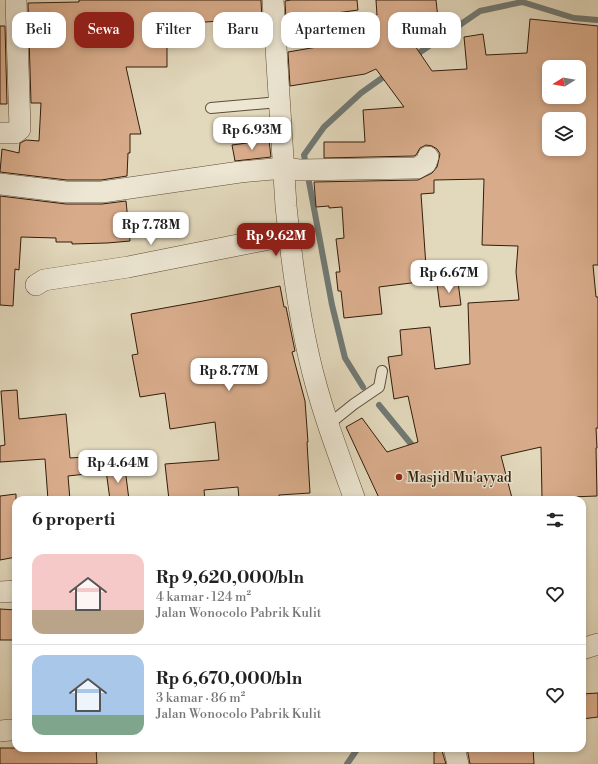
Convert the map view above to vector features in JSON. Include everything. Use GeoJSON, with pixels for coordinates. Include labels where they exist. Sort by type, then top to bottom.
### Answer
{"type":"FeatureCollection","features":[{"type":"Feature","properties":{"kind":"street"},"geometry":{"type":"LineString","coordinates":[[0,133],[15,133],[20,129],[16,0]]}},
{"type":"Feature","properties":{"kind":"street"},"geometry":{"type":"LineString","coordinates":[[273,0],[279,102],[291,169],[289,235],[309,358],[329,424],[354,496]]}},
{"type":"Feature","properties":{"kind":"street"},"geometry":{"type":"LineString","coordinates":[[0,184],[66,192],[102,192],[240,172],[291,169],[417,168],[426,163],[428,157]]}},
{"type":"Feature","properties":{"kind":"street"},"geometry":{"type":"LineString","coordinates":[[36,285],[44,280],[128,267],[289,235]]}},
{"type":"Feature","properties":{"kind":"street"},"geometry":{"type":"LineString","coordinates":[[0,592],[12,591]]}},
{"type":"Feature","properties":{"kind":"street"},"geometry":{"type":"LineString","coordinates":[[586,648],[598,644]]}},
{"type":"Feature","properties":{"kind":"street"},"geometry":{"type":"LineString","coordinates":[[455,752],[458,764]]}},
{"type":"Feature","properties":{"kind":"lane"},"geometry":{"type":"LineString","coordinates":[[211,108],[279,102]]}},
{"type":"Feature","properties":{"kind":"lane"},"geometry":{"type":"LineString","coordinates":[[329,424],[354,404],[379,387],[382,371]]}},
{"type":"Feature","properties":{"kind":"building"},"geometry":{"type":"Polygon","coordinates":[[[79,0],[261,0],[262,12],[213,12],[213,21],[205,22],[205,12],[142,12],[142,48],[167,48],[167,67],[126,67],[141,134],[130,134],[130,153],[128,153],[127,176],[101,180],[67,180],[0,172],[2,149],[19,153],[20,143],[26,140],[39,141],[41,103],[31,103],[29,48],[66,48],[66,12],[28,12],[28,3],[79,2],[79,0]]]}},
{"type":"Feature","properties":{"kind":"building"},"geometry":{"type":"Polygon","coordinates":[[[357,0],[358,10],[344,12],[286,12],[285,1],[357,0]]]}},
{"type":"Feature","properties":{"kind":"building"},"geometry":{"type":"Polygon","coordinates":[[[376,0],[436,0],[437,12],[388,12],[388,48],[416,48],[432,71],[467,69],[464,37],[483,34],[486,55],[527,53],[530,19],[598,26],[598,265],[593,265],[596,297],[598,297],[598,428],[596,428],[597,496],[542,496],[541,447],[501,456],[511,496],[378,496],[346,427],[362,418],[387,452],[418,442],[408,396],[394,399],[388,357],[402,355],[400,330],[430,327],[435,369],[470,364],[468,303],[519,300],[516,272],[518,246],[482,245],[484,179],[434,180],[434,193],[421,194],[427,281],[379,287],[382,314],[344,318],[341,291],[338,291],[336,272],[340,272],[336,239],[344,238],[342,207],[316,207],[314,182],[418,180],[432,173],[437,167],[440,154],[437,149],[426,145],[420,148],[414,156],[324,158],[324,142],[365,142],[363,110],[404,107],[376,69],[365,74],[290,86],[288,52],[311,48],[380,48],[380,12],[377,12],[376,0]]]}},
{"type":"Feature","properties":{"kind":"building"},"geometry":{"type":"Polygon","coordinates":[[[0,26],[5,26],[7,104],[0,104],[0,26]]]}},
{"type":"Feature","properties":{"kind":"building"},"geometry":{"type":"Polygon","coordinates":[[[269,140],[271,157],[235,161],[232,145],[269,140]]]}},
{"type":"Feature","properties":{"kind":"building"},"geometry":{"type":"Polygon","coordinates":[[[0,196],[66,204],[102,204],[126,201],[130,241],[72,244],[72,242],[56,242],[56,238],[21,237],[19,270],[15,269],[13,306],[0,305],[0,196]]]}},
{"type":"Feature","properties":{"kind":"building"},"geometry":{"type":"Polygon","coordinates":[[[458,282],[461,305],[440,307],[437,284],[458,282]]]}},
{"type":"Feature","properties":{"kind":"building"},"geometry":{"type":"Polygon","coordinates":[[[280,286],[295,351],[292,352],[305,401],[310,493],[279,496],[239,496],[238,487],[204,490],[205,496],[169,496],[165,464],[219,460],[215,422],[170,429],[165,393],[140,397],[132,355],[138,354],[131,314],[280,286]]]}},
{"type":"Feature","properties":{"kind":"building"},"geometry":{"type":"Polygon","coordinates":[[[17,390],[19,419],[66,414],[70,458],[85,457],[86,474],[68,476],[70,496],[48,496],[45,459],[0,462],[0,446],[5,445],[1,391],[17,390]]]}},
{"type":"Feature","properties":{"kind":"building"},"geometry":{"type":"Polygon","coordinates":[[[125,468],[128,496],[109,496],[106,470],[125,468]]]}},
{"type":"Feature","properties":{"kind":"building"},"geometry":{"type":"Polygon","coordinates":[[[16,494],[16,496],[12,496],[12,558],[0,560],[0,496],[16,494]]]}},
{"type":"Feature","properties":{"kind":"building"},"geometry":{"type":"Polygon","coordinates":[[[0,609],[12,610],[12,640],[0,640],[0,609]]]}},
{"type":"Feature","properties":{"kind":"building"},"geometry":{"type":"Polygon","coordinates":[[[598,693],[598,717],[586,718],[586,694],[598,693]]]}},
{"type":"Feature","properties":{"kind":"building"},"geometry":{"type":"Polygon","coordinates":[[[0,748],[12,748],[12,752],[96,752],[97,764],[0,764],[0,748]]]}},
{"type":"Feature","properties":{"kind":"building"},"geometry":{"type":"Polygon","coordinates":[[[434,752],[442,752],[446,764],[434,764],[434,752]]]}},
{"type":"Feature","properties":{"kind":"building"},"geometry":{"type":"Polygon","coordinates":[[[468,752],[533,752],[534,764],[470,764],[468,752]]]}},
{"type":"Feature","properties":{"kind":"waterway"},"geometry":{"type":"LineString","coordinates":[[413,57],[480,11],[522,2],[574,18],[598,20]]}},
{"type":"Feature","properties":{"kind":"waterway"},"geometry":{"type":"LineString","coordinates":[[363,387],[345,358],[332,305],[304,155],[324,127],[361,93],[389,73]]}},
{"type":"Feature","properties":{"kind":"waterway"},"geometry":{"type":"LineString","coordinates":[[379,405],[416,450]]}},
{"type":"Feature","properties":{"kind":"waterway"},"geometry":{"type":"LineString","coordinates":[[347,764],[355,752]]}},
{"type":"Feature","properties":{"kind":"place","name":"Masjid Mu'ayyad"},"geometry":{"type":"Point","coordinates":[399,477]}}]}
